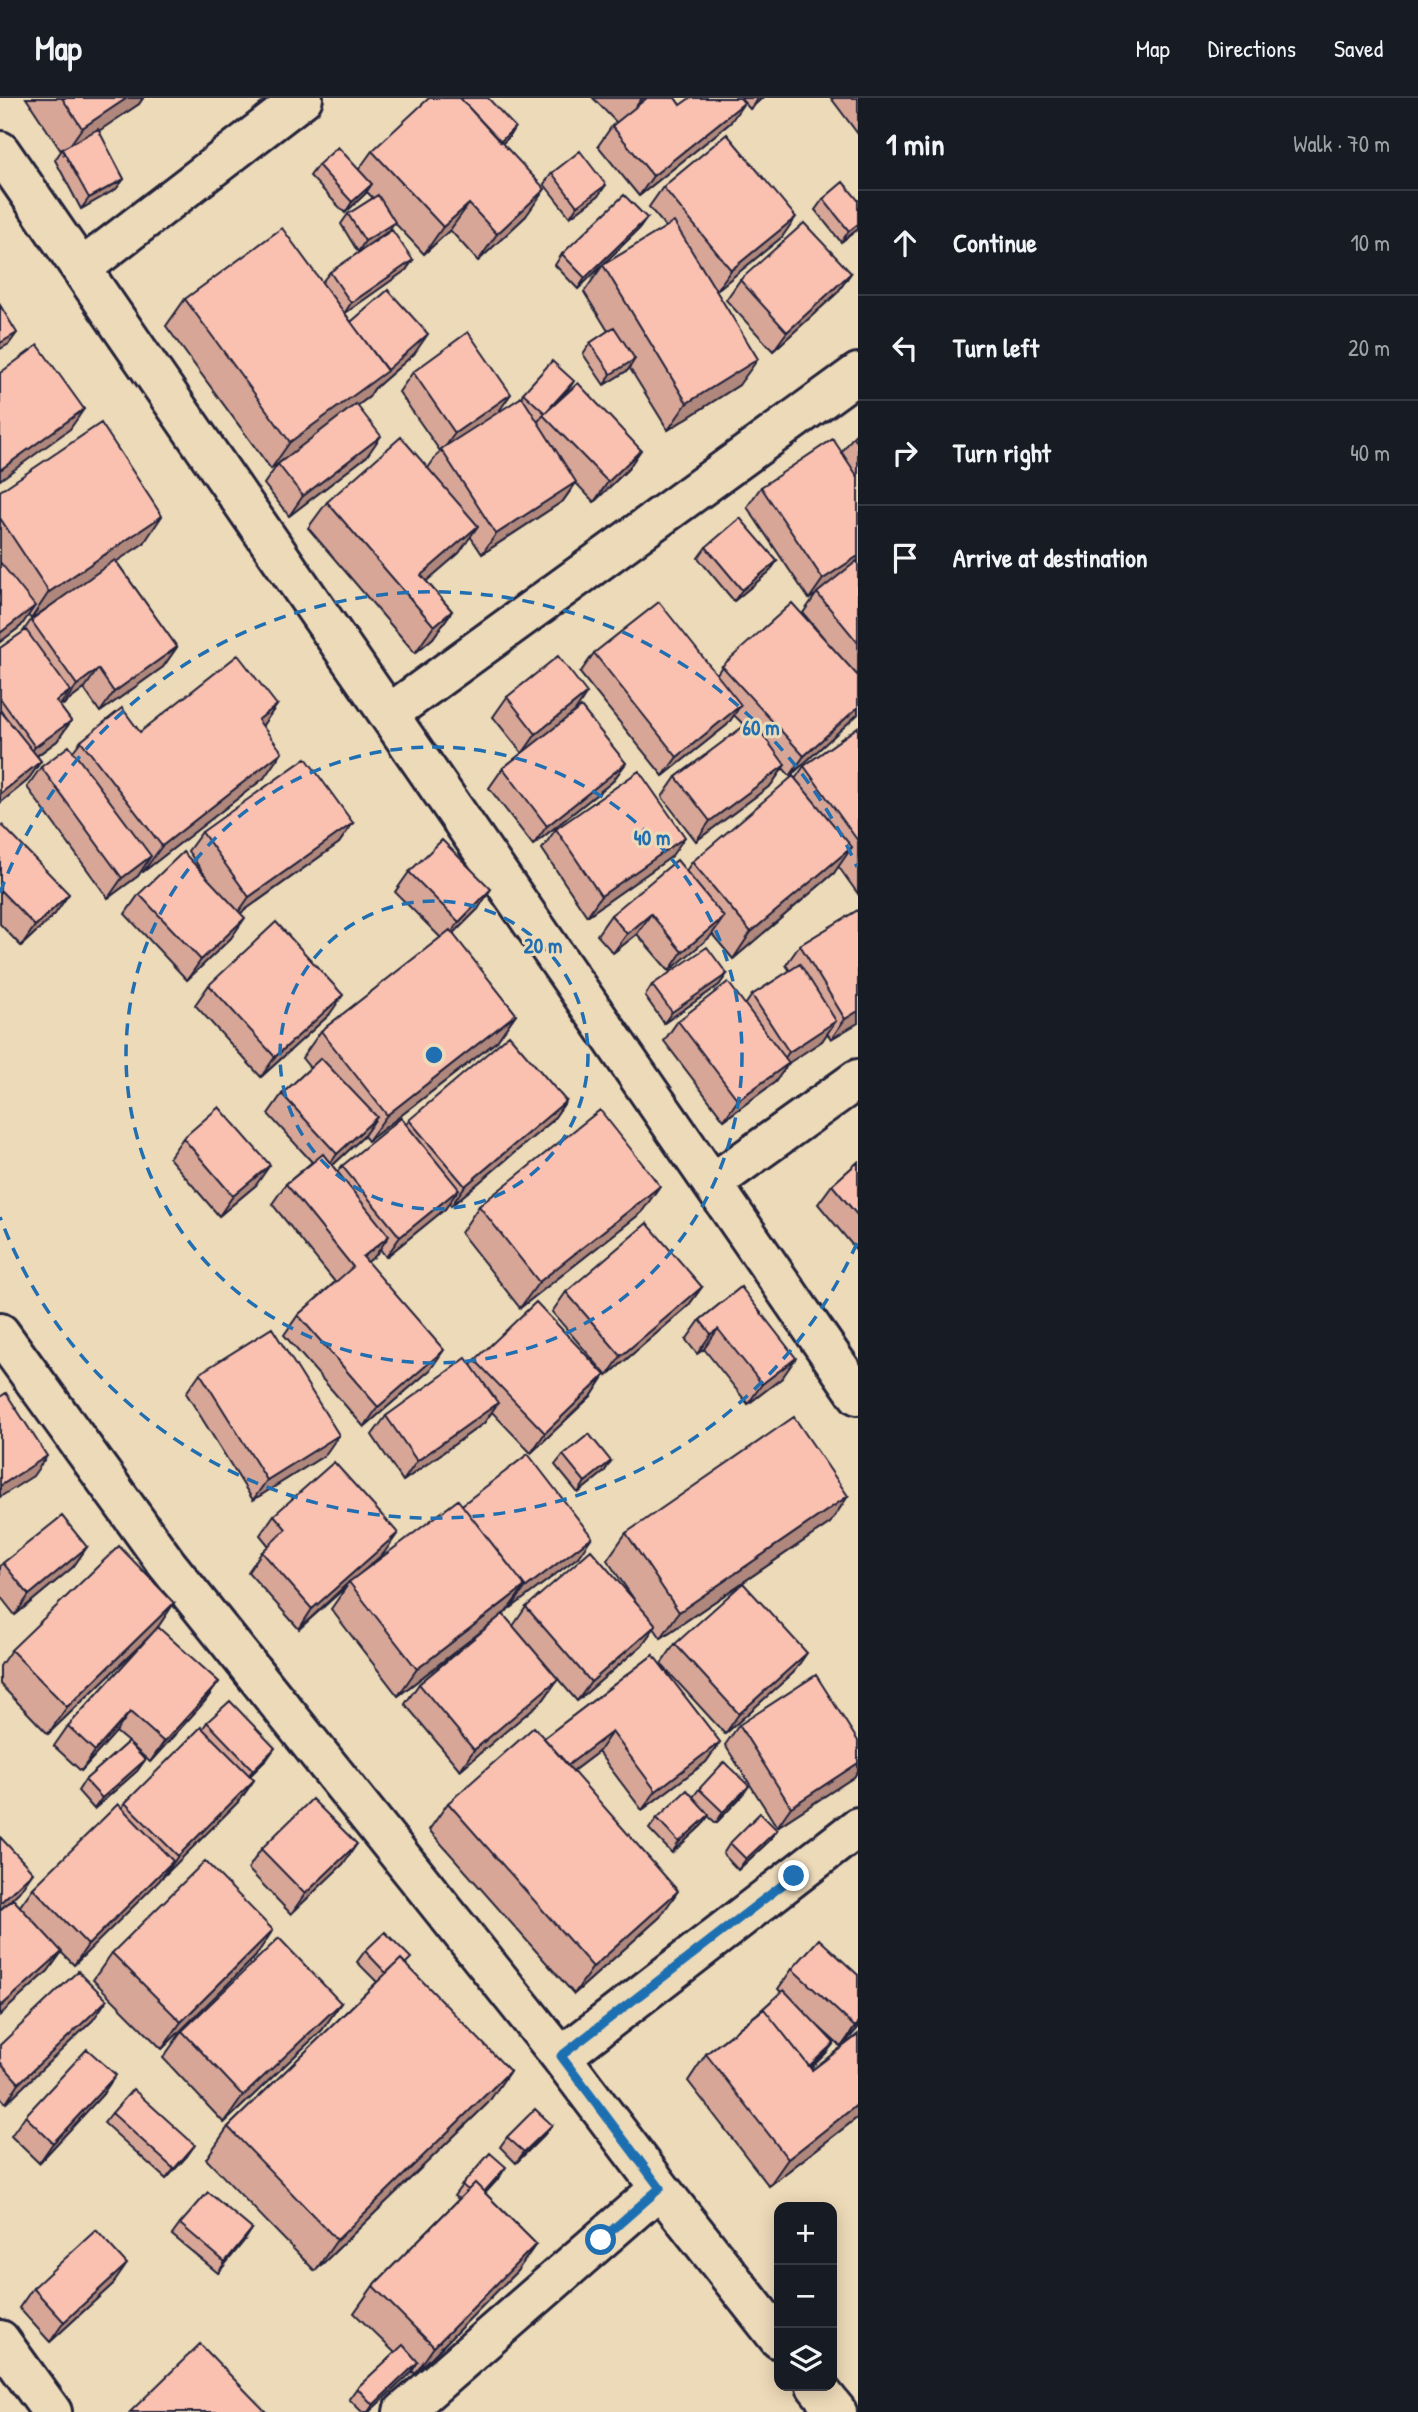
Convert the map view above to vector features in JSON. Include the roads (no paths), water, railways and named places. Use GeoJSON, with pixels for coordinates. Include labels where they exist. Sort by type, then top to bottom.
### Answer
{"type":"FeatureCollection","features":[{"type":"Feature","properties":{"kind":"street"},"geometry":{"type":"LineString","coordinates":[[82,268],[303,98]]}},
{"type":"Feature","properties":{"kind":"street"},"geometry":{"type":"LineString","coordinates":[[0,151],[858,1395]]}},
{"type":"Feature","properties":{"kind":"street"},"geometry":{"type":"LineString","coordinates":[[389,714],[858,373]]}},
{"type":"Feature","properties":{"kind":"street"},"geometry":{"type":"LineString","coordinates":[[713,1184],[858,1079]]}},
{"type":"Feature","properties":{"kind":"street"},"geometry":{"type":"LineString","coordinates":[[0,1333],[166,1563],[561,2056],[774,2333]]}},
{"type":"Feature","properties":{"kind":"street"},"geometry":{"type":"LineString","coordinates":[[561,2056],[858,1827]]}},
{"type":"Feature","properties":{"kind":"street"},"geometry":{"type":"LineString","coordinates":[[403,2412],[660,2188]]}},
{"type":"Feature","properties":{"kind":"street"},"geometry":{"type":"LineString","coordinates":[[0,2340],[51,2412]]}},
{"type":"Feature","properties":{"kind":"street"},"geometry":{"type":"LineString","coordinates":[[820,2391],[836,2412]]}}]}
